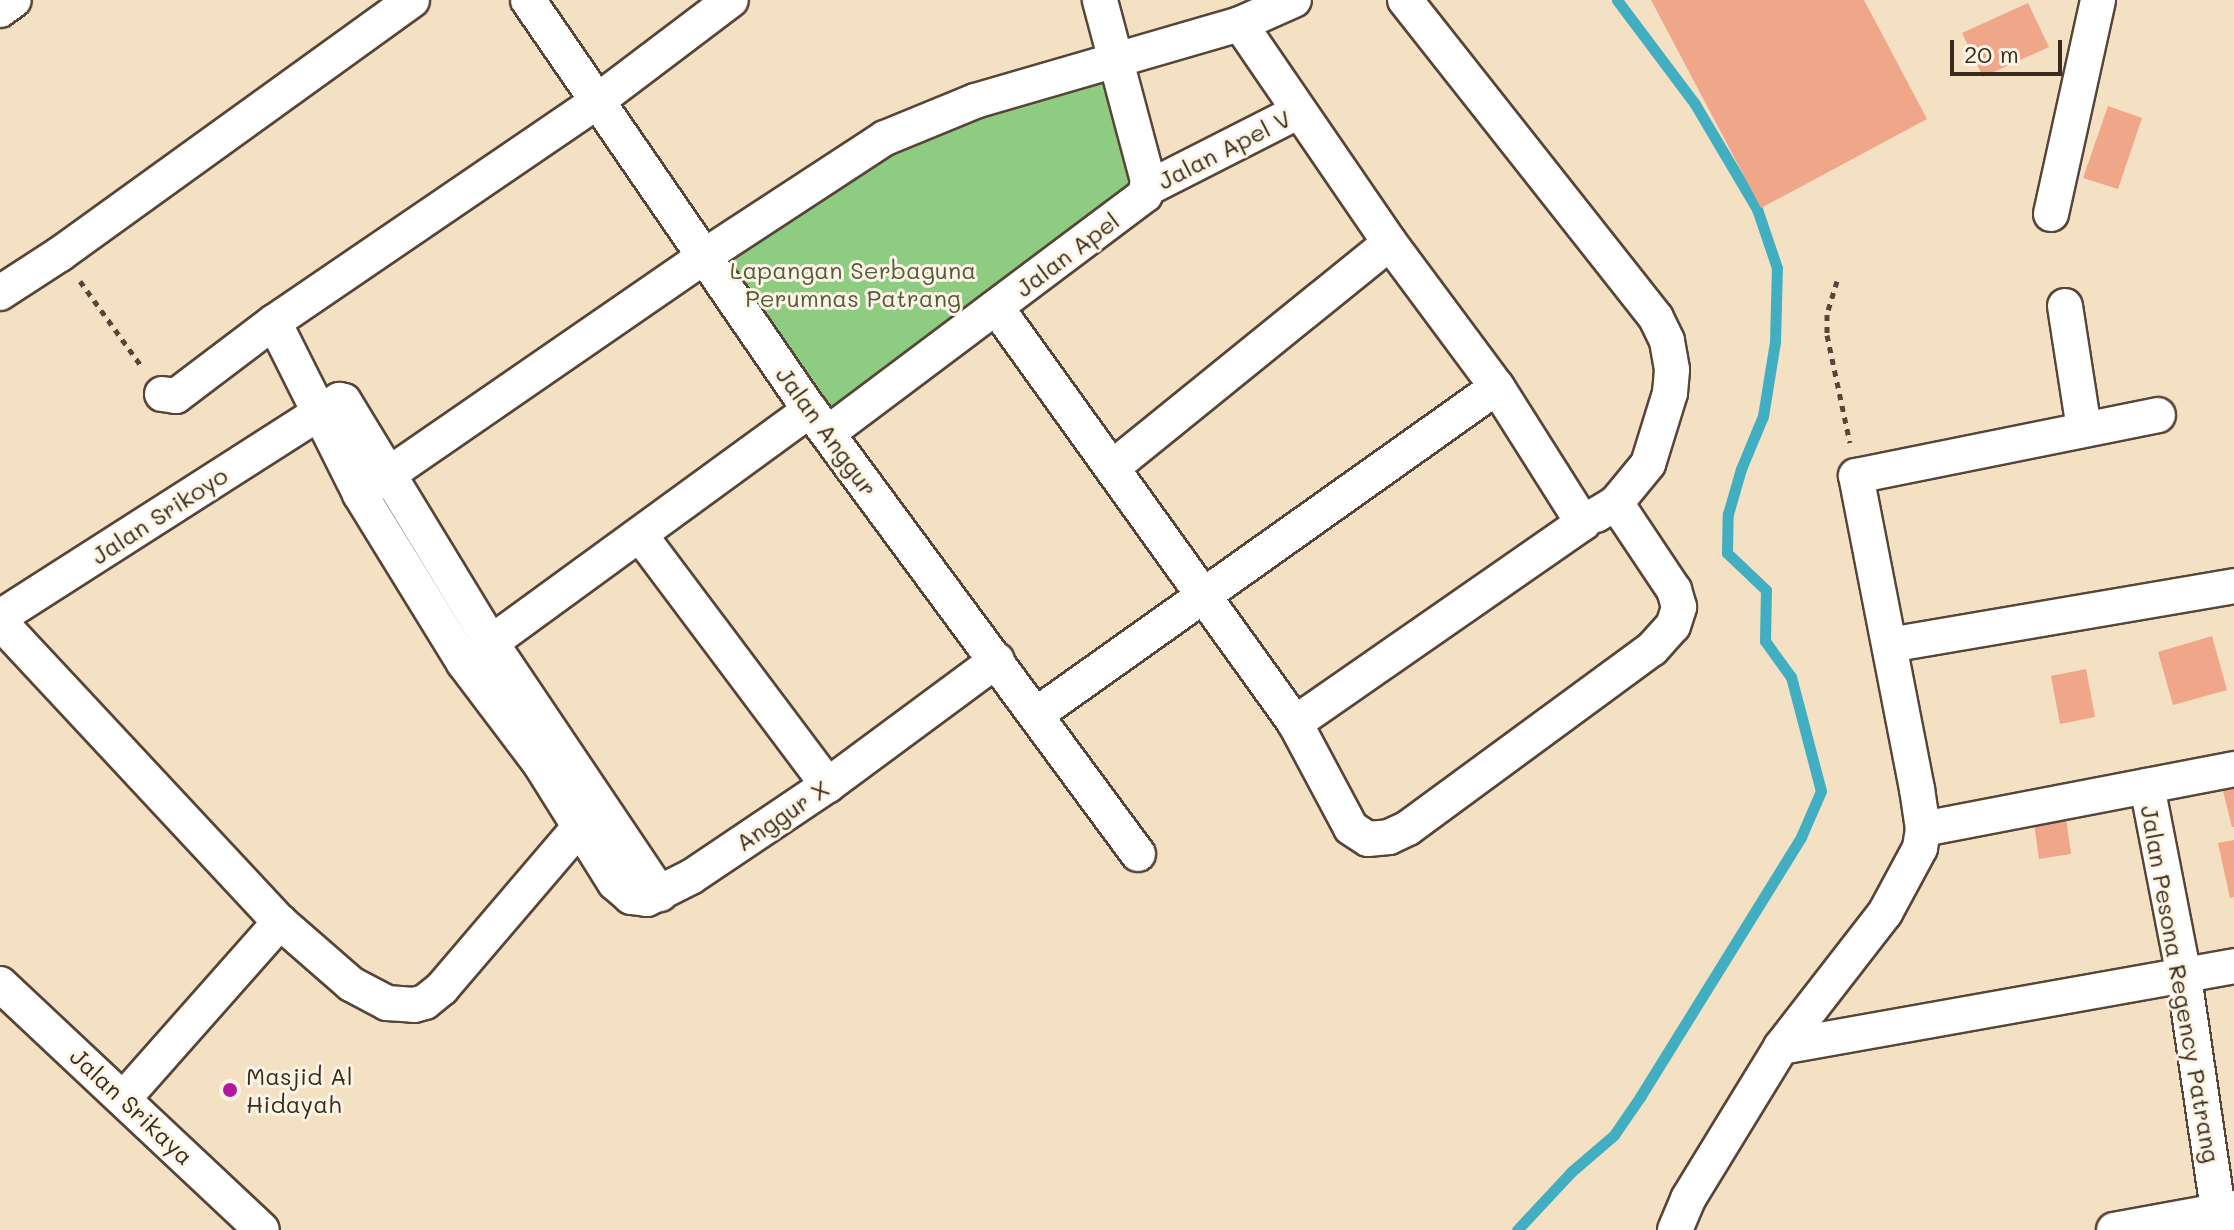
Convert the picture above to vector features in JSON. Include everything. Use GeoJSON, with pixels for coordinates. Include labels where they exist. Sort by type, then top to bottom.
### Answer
{"type":"FeatureCollection","features":[{"type":"Feature","properties":{"kind":"street"},"geometry":{"type":"LineString","coordinates":[[0,10],[14,0]]}},
{"type":"Feature","properties":{"kind":"street"},"geometry":{"type":"LineString","coordinates":[[0,293],[60,254],[412,0]]}},
{"type":"Feature","properties":{"kind":"street","name":"Jalan Anggur"},"geometry":{"type":"LineString","coordinates":[[528,0],[819,421],[1138,854]]}},
{"type":"Feature","properties":{"kind":"street"},"geometry":{"type":"LineString","coordinates":[[162,394],[176,396],[274,322],[596,102],[731,0]]}},
{"type":"Feature","properties":{"kind":"street"},"geometry":{"type":"LineString","coordinates":[[1100,0],[1148,188]]}},
{"type":"Feature","properties":{"kind":"street"},"geometry":{"type":"LineString","coordinates":[[374,484],[703,257],[885,138],[975,101],[1240,24],[1294,0]]}},
{"type":"Feature","properties":{"kind":"street"},"geometry":{"type":"LineString","coordinates":[[1295,723],[1616,503],[1640,478],[1655,448],[1670,393],[1672,370],[1667,341],[1656,318],[1405,0]]}},
{"type":"Feature","properties":{"kind":"street"},"geometry":{"type":"LineString","coordinates":[[2051,214],[2098,0]]}},
{"type":"Feature","properties":{"kind":"street"},"geometry":{"type":"LineString","coordinates":[[1240,24],[1390,243],[1497,387],[1583,523]]}},
{"type":"Feature","properties":{"kind":"street","name":"Jalan Apel V"},"geometry":{"type":"LineString","coordinates":[[1148,188],[1299,111]]}},
{"type":"Feature","properties":{"kind":"street","name":"Jalan Apel"},"geometry":{"type":"LineString","coordinates":[[464,663],[490,641],[640,535],[996,307],[1145,195],[1148,188]]}},
{"type":"Feature","properties":{"kind":"street"},"geometry":{"type":"LineString","coordinates":[[1113,467],[1390,243]]}},
{"type":"Feature","properties":{"kind":"street"},"geometry":{"type":"LineString","coordinates":[[2065,306],[2084,429]]}},
{"type":"Feature","properties":{"kind":"street"},"geometry":{"type":"LineString","coordinates":[[996,307],[1206,595],[1295,723],[1351,828],[1368,839],[1408,828],[1652,649],[1673,626],[1679,607],[1674,590],[1616,503]]}},
{"type":"Feature","properties":{"kind":"street"},"geometry":{"type":"LineString","coordinates":[[274,322],[317,413],[374,484],[490,641],[660,894],[639,901],[624,893],[600,859],[539,762],[464,663],[374,484]]}},
{"type":"Feature","properties":{"kind":"street"},"geometry":{"type":"LineString","coordinates":[[1037,714],[1497,387]]}},
{"type":"Feature","properties":{"kind":"street","name":"Jalan Srikoyo"},"geometry":{"type":"LineString","coordinates":[[0,620],[317,413]]}},
{"type":"Feature","properties":{"kind":"street"},"geometry":{"type":"LineString","coordinates":[[1675,1230],[1688,1199],[1781,1047],[1885,913],[1914,864],[1923,829],[1856,476],[2158,415]]}},
{"type":"Feature","properties":{"kind":"street"},"geometry":{"type":"LineString","coordinates":[[640,535],[828,785]]}},
{"type":"Feature","properties":{"kind":"street"},"geometry":{"type":"LineString","coordinates":[[1890,645],[2234,586]]}},
{"type":"Feature","properties":{"kind":"street"},"geometry":{"type":"LineString","coordinates":[[0,620],[280,922],[320,960],[374,997],[400,1005],[425,1002],[442,988],[581,825]]}},
{"type":"Feature","properties":{"kind":"street","name":"Anggur X"},"geometry":{"type":"LineString","coordinates":[[660,894],[828,785],[997,660]]}},
{"type":"Feature","properties":{"kind":"street"},"geometry":{"type":"LineString","coordinates":[[1923,829],[2234,769]]}},
{"type":"Feature","properties":{"kind":"street","name":"Jalan Pesona Regency Patrang"},"geometry":{"type":"LineString","coordinates":[[2147,786],[2184,977],[2224,1217]]}},
{"type":"Feature","properties":{"kind":"street"},"geometry":{"type":"LineString","coordinates":[[125,1097],[280,922]]}},
{"type":"Feature","properties":{"kind":"street"},"geometry":{"type":"LineString","coordinates":[[1781,1047],[2234,966]]}},
{"type":"Feature","properties":{"kind":"street","name":"Jalan Srikaya"},"geometry":{"type":"LineString","coordinates":[[4,995],[125,1097],[262,1230]]}},
{"type":"Feature","properties":{"kind":"street"},"geometry":{"type":"LineString","coordinates":[[2114,1230],[2224,1217]]}},
{"type":"Feature","properties":{"kind":"path"},"geometry":{"type":"LineString","coordinates":[[60,254],[162,394]]}},
{"type":"Feature","properties":{"kind":"path"},"geometry":{"type":"LineString","coordinates":[[1837,281],[1827,314],[1827,335],[1856,476]]}},
{"type":"Feature","properties":{"kind":"green space","name":"Lapangan Serbaguna Perumnas Patrang"},"geometry":{"type":"Polygon","coordinates":[[[1115,61],[1146,192],[831,430],[706,256],[890,140],[1115,61]]]}},
{"type":"Feature","properties":{"kind":"building"},"geometry":{"type":"Polygon","coordinates":[[[1651,0],[1864,0],[1927,119],[1761,208],[1651,0]]]}},
{"type":"Feature","properties":{"kind":"building"},"geometry":{"type":"Polygon","coordinates":[[[2028,3],[2049,47],[1983,77],[1962,33],[2028,3]]]}},
{"type":"Feature","properties":{"kind":"building"},"geometry":{"type":"Polygon","coordinates":[[[2108,106],[2142,118],[2118,189],[2083,178],[2108,106]]]}},
{"type":"Feature","properties":{"kind":"building"},"geometry":{"type":"Polygon","coordinates":[[[2212,636],[2227,690],[2173,705],[2158,652],[2212,636]]]}},
{"type":"Feature","properties":{"kind":"building"},"geometry":{"type":"Polygon","coordinates":[[[2086,669],[2095,717],[2060,724],[2051,676],[2086,669]]]}},
{"type":"Feature","properties":{"kind":"building"},"geometry":{"type":"Polygon","coordinates":[[[2234,784],[2234,827],[2232,827],[2222,787],[2234,784]]]}},
{"type":"Feature","properties":{"kind":"building"},"geometry":{"type":"Polygon","coordinates":[[[2065,811],[2071,854],[2039,859],[2033,816],[2065,811]]]}},
{"type":"Feature","properties":{"kind":"building"},"geometry":{"type":"Polygon","coordinates":[[[2234,840],[2234,897],[2230,898],[2218,843],[2234,840]]]}},
{"type":"Feature","properties":{"kind":"waterway"},"geometry":{"type":"LineString","coordinates":[[1517,1230],[1571,1172],[1614,1135],[1801,837],[1821,791],[1791,677],[1765,641],[1766,590],[1727,553],[1728,514],[1741,469],[1763,416],[1775,342],[1777,268],[1757,209],[1695,104],[1617,0]]}},
{"type":"Feature","properties":{"kind":"place","name":"Masjid Al Hidayah"},"geometry":{"type":"Point","coordinates":[230,1090]}}]}
